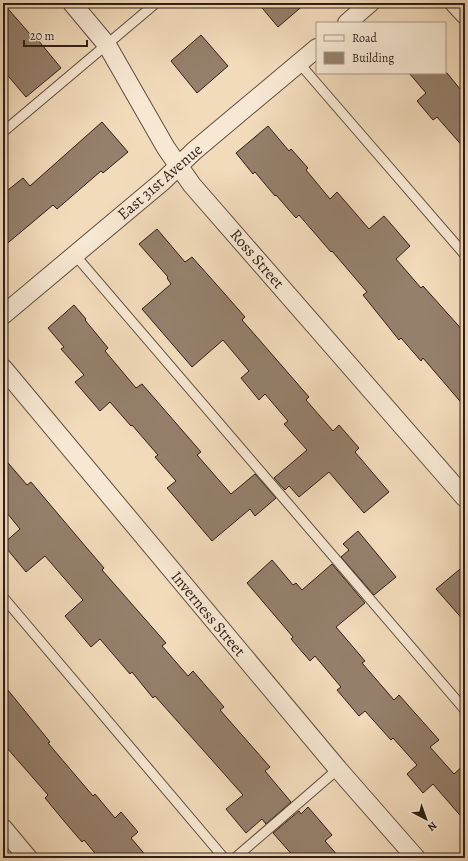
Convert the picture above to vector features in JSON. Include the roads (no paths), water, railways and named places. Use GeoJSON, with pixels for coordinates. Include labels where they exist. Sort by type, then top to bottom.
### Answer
{"type":"FeatureCollection","features":[{"type":"Feature","properties":{"kind":"street","name":"Ross Street"},"geometry":{"type":"LineString","coordinates":[[72,3],[107,45],[178,166],[465,498]]}},
{"type":"Feature","properties":{"kind":"street"},"geometry":{"type":"LineString","coordinates":[[348,22],[370,3]]}},
{"type":"Feature","properties":{"kind":"street"},"geometry":{"type":"LineString","coordinates":[[454,3],[465,15]]}},
{"type":"Feature","properties":{"kind":"street","name":"East 31st Avenue"},"geometry":{"type":"LineString","coordinates":[[3,314],[163,181],[194,151],[316,49]]}},
{"type":"Feature","properties":{"kind":"street","name":"Inverness Street"},"geometry":{"type":"LineString","coordinates":[[3,368],[338,769],[416,858]]}},
{"type":"Feature","properties":{"kind":"street"},"geometry":{"type":"LineString","coordinates":[[3,828],[28,858]]}},
{"type":"Feature","properties":{"kind":"lane"},"geometry":{"type":"LineString","coordinates":[[3,132],[156,3]]}},
{"type":"Feature","properties":{"kind":"lane"},"geometry":{"type":"LineString","coordinates":[[299,63],[465,255]]}},
{"type":"Feature","properties":{"kind":"lane"},"geometry":{"type":"LineString","coordinates":[[75,255],[465,710]]}},
{"type":"Feature","properties":{"kind":"lane"},"geometry":{"type":"LineString","coordinates":[[3,597],[224,858]]}},
{"type":"Feature","properties":{"kind":"lane"},"geometry":{"type":"LineString","coordinates":[[235,858],[338,769]]}}]}
